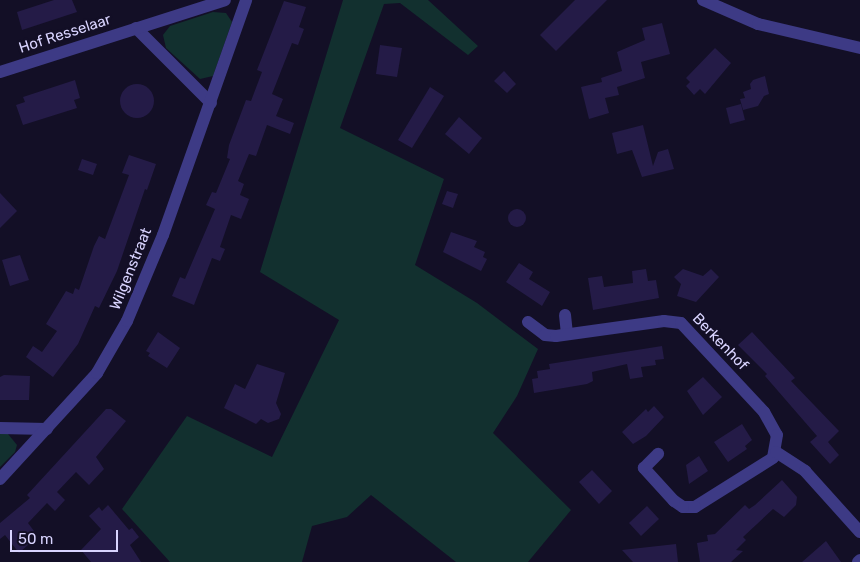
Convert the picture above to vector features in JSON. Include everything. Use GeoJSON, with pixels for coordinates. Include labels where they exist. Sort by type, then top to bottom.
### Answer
{"type":"FeatureCollection","features":[{"type":"Feature","properties":{"kind":"street","name":"Hof Resselaar"},"geometry":{"type":"LineString","coordinates":[[0,72],[225,0]]}},
{"type":"Feature","properties":{"kind":"street","name":"Wilgenstraat"},"geometry":{"type":"LineString","coordinates":[[0,479],[97,373],[127,321],[211,103],[246,0]]}},
{"type":"Feature","properties":{"kind":"street"},"geometry":{"type":"LineString","coordinates":[[703,0],[758,24],[860,48]]}},
{"type":"Feature","properties":{"kind":"street"},"geometry":{"type":"LineString","coordinates":[[136,28],[211,103]]}},
{"type":"Feature","properties":{"kind":"street"},"geometry":{"type":"LineString","coordinates":[[565,314],[567,333]]}},
{"type":"Feature","properties":{"kind":"street","name":"Berkenhof"},"geometry":{"type":"LineString","coordinates":[[528,322],[545,335],[664,321],[681,323],[764,412],[777,435],[776,452]]}},
{"type":"Feature","properties":{"kind":"street"},"geometry":{"type":"LineString","coordinates":[[0,428],[47,429]]}},
{"type":"Feature","properties":{"kind":"street"},"geometry":{"type":"LineString","coordinates":[[658,454],[644,468],[674,502],[683,507],[695,507],[765,464],[776,452],[806,471],[860,532]]}},
{"type":"Feature","properties":{"kind":"green space"},"geometry":{"type":"Polygon","coordinates":[[[343,0],[428,0],[478,46],[468,55],[400,3],[384,4],[340,128],[444,179],[415,265],[477,303],[538,349],[517,396],[493,433],[571,510],[528,562],[456,562],[371,495],[347,517],[312,526],[302,562],[170,562],[122,509],[187,416],[272,457],[339,320],[260,272],[343,0]]]}},
{"type":"Feature","properties":{"kind":"green space"},"geometry":{"type":"Polygon","coordinates":[[[213,12],[226,13],[232,22],[213,76],[200,79],[166,48],[163,35],[170,26],[213,12]]]}},
{"type":"Feature","properties":{"kind":"green space"},"geometry":{"type":"Polygon","coordinates":[[[0,433],[8,434],[17,445],[15,452],[0,467],[0,433]]]}},
{"type":"Feature","properties":{"kind":"building"},"geometry":{"type":"Polygon","coordinates":[[[54,0],[72,0],[77,12],[22,30],[17,12],[54,0]]]}},
{"type":"Feature","properties":{"kind":"building"},"geometry":{"type":"Polygon","coordinates":[[[575,0],[607,0],[556,51],[540,35],[575,0]]]}},
{"type":"Feature","properties":{"kind":"building"},"geometry":{"type":"Polygon","coordinates":[[[284,1],[306,7],[299,27],[304,29],[298,45],[292,43],[272,94],[283,99],[276,116],[294,123],[290,134],[267,125],[256,156],[249,154],[238,181],[244,184],[240,195],[249,199],[241,219],[231,215],[220,247],[225,249],[220,261],[212,258],[194,305],[172,296],[180,277],[185,279],[215,209],[206,205],[212,192],[216,193],[230,159],[227,158],[229,145],[246,100],[251,101],[262,72],[257,70],[284,1]]]}},
{"type":"Feature","properties":{"kind":"building"},"geometry":{"type":"Polygon","coordinates":[[[662,23],[670,54],[641,62],[645,78],[617,87],[619,95],[605,98],[609,113],[589,119],[581,87],[602,82],[601,78],[622,71],[617,52],[645,40],[642,28],[662,23]]]}},
{"type":"Feature","properties":{"kind":"building"},"geometry":{"type":"Polygon","coordinates":[[[380,45],[402,48],[397,77],[376,74],[380,45]]]}},
{"type":"Feature","properties":{"kind":"building"},"geometry":{"type":"Polygon","coordinates":[[[715,48],[731,63],[705,94],[700,89],[694,95],[686,86],[690,82],[686,78],[715,48]]]}},
{"type":"Feature","properties":{"kind":"building"},"geometry":{"type":"Polygon","coordinates":[[[504,71],[516,84],[507,93],[494,81],[504,71]]]}},
{"type":"Feature","properties":{"kind":"building"},"geometry":{"type":"Polygon","coordinates":[[[765,76],[769,94],[764,96],[758,106],[743,110],[740,99],[745,98],[743,92],[751,89],[750,84],[753,80],[765,76]]]}},
{"type":"Feature","properties":{"kind":"building"},"geometry":{"type":"Polygon","coordinates":[[[75,80],[80,98],[74,100],[77,108],[23,125],[16,105],[25,102],[23,97],[75,80]]]}},
{"type":"Feature","properties":{"kind":"building"},"geometry":{"type":"Polygon","coordinates":[[[137,84],[144,85],[149,89],[153,94],[153,108],[149,113],[144,117],[137,118],[130,117],[125,113],[121,108],[120,101],[121,94],[125,89],[130,85],[137,84]]]}},
{"type":"Feature","properties":{"kind":"building"},"geometry":{"type":"Polygon","coordinates":[[[430,87],[444,96],[412,148],[398,140],[430,87]]]}},
{"type":"Feature","properties":{"kind":"building"},"geometry":{"type":"Polygon","coordinates":[[[741,104],[745,120],[730,124],[726,108],[741,104]]]}},
{"type":"Feature","properties":{"kind":"building"},"geometry":{"type":"Polygon","coordinates":[[[459,117],[482,138],[469,154],[445,134],[459,117]]]}},
{"type":"Feature","properties":{"kind":"building"},"geometry":{"type":"Polygon","coordinates":[[[643,125],[653,166],[658,152],[668,149],[674,169],[642,177],[632,150],[617,154],[612,133],[643,125]]]}},
{"type":"Feature","properties":{"kind":"building"},"geometry":{"type":"Polygon","coordinates":[[[129,155],[156,164],[147,190],[145,189],[117,271],[99,308],[95,306],[78,344],[53,377],[26,357],[33,346],[42,352],[57,331],[46,324],[66,291],[73,294],[75,288],[79,290],[94,246],[99,236],[105,239],[129,175],[122,173],[129,155]]]}},
{"type":"Feature","properties":{"kind":"building"},"geometry":{"type":"Polygon","coordinates":[[[82,159],[97,164],[93,175],[78,170],[82,159]]]}},
{"type":"Feature","properties":{"kind":"building"},"geometry":{"type":"Polygon","coordinates":[[[447,191],[458,194],[453,208],[442,204],[447,191]]]}},
{"type":"Feature","properties":{"kind":"building"},"geometry":{"type":"Polygon","coordinates":[[[0,193],[17,211],[0,228],[0,193]]]}},
{"type":"Feature","properties":{"kind":"building"},"geometry":{"type":"Polygon","coordinates":[[[517,209],[523,212],[526,218],[523,224],[517,227],[511,224],[508,218],[511,212],[517,209]]]}},
{"type":"Feature","properties":{"kind":"building"},"geometry":{"type":"Polygon","coordinates":[[[451,232],[477,241],[474,247],[485,252],[483,257],[487,259],[481,271],[443,252],[451,232]]]}},
{"type":"Feature","properties":{"kind":"building"},"geometry":{"type":"Polygon","coordinates":[[[20,255],[29,280],[10,286],[2,260],[20,255]]]}},
{"type":"Feature","properties":{"kind":"building"},"geometry":{"type":"Polygon","coordinates":[[[519,263],[533,272],[529,279],[550,292],[542,306],[506,282],[519,263]]]}},
{"type":"Feature","properties":{"kind":"building"},"geometry":{"type":"Polygon","coordinates":[[[646,269],[648,281],[656,280],[659,298],[593,310],[588,278],[602,276],[604,287],[633,283],[632,271],[646,269]]]}},
{"type":"Feature","properties":{"kind":"building"},"geometry":{"type":"Polygon","coordinates":[[[683,269],[703,276],[711,269],[719,277],[696,302],[677,296],[681,284],[674,277],[683,269]]]}},
{"type":"Feature","properties":{"kind":"building"},"geometry":{"type":"Polygon","coordinates":[[[158,332],[180,348],[167,368],[148,356],[150,353],[146,351],[158,332]]]}},
{"type":"Feature","properties":{"kind":"building"},"geometry":{"type":"Polygon","coordinates":[[[752,332],[795,378],[791,381],[839,431],[828,442],[839,455],[830,464],[810,442],[817,436],[765,376],[767,374],[738,345],[752,332]]]}},
{"type":"Feature","properties":{"kind":"building"},"geometry":{"type":"Polygon","coordinates":[[[662,346],[664,359],[655,360],[656,365],[641,367],[643,377],[630,379],[627,364],[592,372],[593,381],[587,384],[534,393],[532,379],[538,378],[537,371],[550,369],[549,364],[662,346]]]}},
{"type":"Feature","properties":{"kind":"building"},"geometry":{"type":"Polygon","coordinates":[[[257,364],[285,373],[276,403],[281,414],[279,419],[268,423],[261,419],[256,424],[224,408],[235,384],[245,389],[257,364]]]}},
{"type":"Feature","properties":{"kind":"building"},"geometry":{"type":"Polygon","coordinates":[[[4,375],[30,376],[29,400],[0,400],[0,377],[4,375]]]}},
{"type":"Feature","properties":{"kind":"building"},"geometry":{"type":"Polygon","coordinates":[[[703,377],[722,397],[703,415],[687,391],[703,377]]]}},
{"type":"Feature","properties":{"kind":"building"},"geometry":{"type":"Polygon","coordinates":[[[654,406],[664,417],[646,436],[633,444],[622,432],[646,409],[648,412],[654,406]]]}},
{"type":"Feature","properties":{"kind":"building"},"geometry":{"type":"Polygon","coordinates":[[[106,409],[111,409],[126,421],[96,457],[104,469],[89,485],[76,472],[57,492],[65,500],[55,511],[47,503],[28,523],[34,531],[25,538],[29,544],[19,553],[5,535],[0,539],[0,523],[30,498],[27,495],[106,409]]]}},
{"type":"Feature","properties":{"kind":"building"},"geometry":{"type":"Polygon","coordinates":[[[742,424],[752,440],[745,446],[747,449],[728,462],[714,442],[742,424]]]}},
{"type":"Feature","properties":{"kind":"building"},"geometry":{"type":"Polygon","coordinates":[[[699,456],[708,471],[689,484],[686,465],[699,456]]]}},
{"type":"Feature","properties":{"kind":"building"},"geometry":{"type":"Polygon","coordinates":[[[592,470],[612,491],[599,504],[579,482],[592,470]]]}},
{"type":"Feature","properties":{"kind":"building"},"geometry":{"type":"Polygon","coordinates":[[[782,480],[797,497],[796,505],[784,517],[773,509],[743,537],[746,540],[736,550],[743,551],[731,562],[700,562],[697,543],[708,541],[707,535],[715,534],[745,505],[749,509],[755,505],[782,480]]]}},
{"type":"Feature","properties":{"kind":"building"},"geometry":{"type":"Polygon","coordinates":[[[108,505],[129,530],[132,528],[139,537],[130,545],[141,562],[91,562],[81,550],[101,529],[89,516],[99,507],[102,511],[108,505]]]}},
{"type":"Feature","properties":{"kind":"building"},"geometry":{"type":"Polygon","coordinates":[[[647,506],[659,519],[641,536],[629,523],[647,506]]]}},
{"type":"Feature","properties":{"kind":"building"},"geometry":{"type":"Polygon","coordinates":[[[826,541],[841,562],[802,562],[826,541]]]}},
{"type":"Feature","properties":{"kind":"building"},"geometry":{"type":"Polygon","coordinates":[[[676,544],[678,562],[633,562],[622,550],[676,544]]]}}]}
